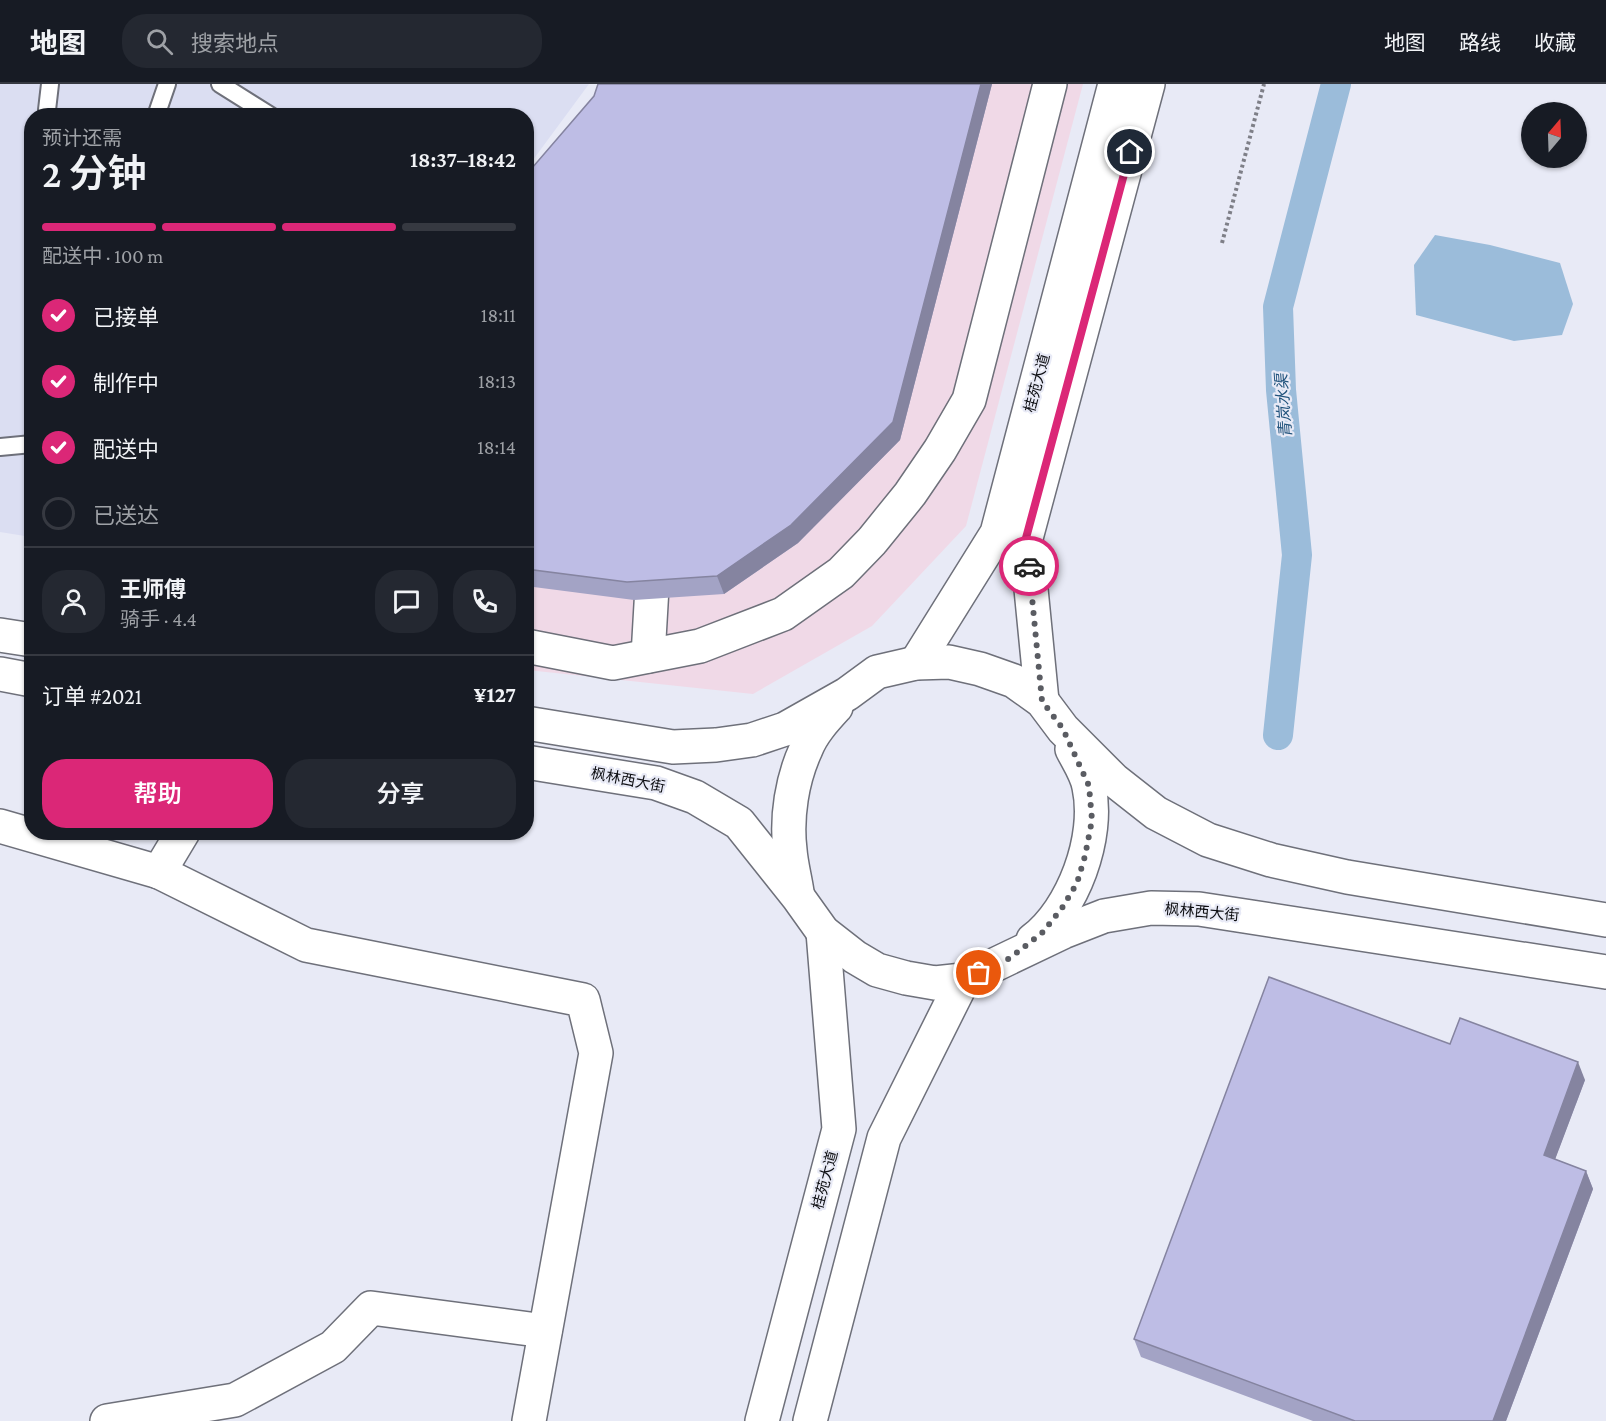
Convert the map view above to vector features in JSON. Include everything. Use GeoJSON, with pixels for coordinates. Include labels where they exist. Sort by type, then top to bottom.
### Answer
{"type":"FeatureCollection","features":[{"type":"Feature","properties":{"kind":"main road"},"geometry":{"type":"LineString","coordinates":[[534,648],[613,663],[700,646],[783,614],[841,573],[872,542],[910,494],[940,450],[969,400],[1050,84]]}},
{"type":"Feature","properties":{"kind":"main road","name":"桂苑大道"},"geometry":{"type":"LineString","coordinates":[[915,663],[997,533],[1115,84]]}},
{"type":"Feature","properties":{"kind":"main road","name":"桂苑大道"},"geometry":{"type":"LineString","coordinates":[[1042,701],[1026,538],[1148,84]]}},
{"type":"Feature","properties":{"kind":"main road"},"geometry":{"type":"LineString","coordinates":[[648,656],[654,541],[650,530]]}},
{"type":"Feature","properties":{"kind":"main road"},"geometry":{"type":"LineString","coordinates":[[0,635],[24,639]]}},
{"type":"Feature","properties":{"kind":"main road"},"geometry":{"type":"LineString","coordinates":[[534,724],[673,747],[716,745],[752,740],[785,729],[847,694],[877,672],[915,663],[949,662],[980,669],[1014,681],[1042,701],[1063,729],[1114,780],[1156,813],[1208,840],[1271,860],[1347,877],[1606,920]]}},
{"type":"Feature","properties":{"kind":"main road"},"geometry":{"type":"LineString","coordinates":[[0,674],[24,678]]}},
{"type":"Feature","properties":{"kind":"main road"},"geometry":{"type":"LineString","coordinates":[[798,897],[790,849],[790,811],[796,779],[806,747],[822,722],[847,694]]}},
{"type":"Feature","properties":{"kind":"main road"},"geometry":{"type":"LineString","coordinates":[[1010,958],[1042,933],[1062,908],[1077,883],[1085,856],[1092,820],[1089,786],[1063,729]]}},
{"type":"Feature","properties":{"kind":"main road","name":"枫林西大街"},"geometry":{"type":"LineString","coordinates":[[534,763],[656,783],[695,797],[739,823],[823,932],[876,970],[906,978],[935,983],[963,980],[1063,932],[1104,916],[1151,908],[1199,909],[1606,972]]}},
{"type":"Feature","properties":{"kind":"main road"},"geometry":{"type":"LineString","coordinates":[[0,826],[24,833]]}},
{"type":"Feature","properties":{"kind":"main road"},"geometry":{"type":"LineString","coordinates":[[48,840],[159,872],[306,945],[583,1000],[596,1053],[529,1421]]}},
{"type":"Feature","properties":{"kind":"main road"},"geometry":{"type":"LineString","coordinates":[[159,872],[178,840]]}},
{"type":"Feature","properties":{"kind":"main road","name":"桂苑大道"},"geometry":{"type":"LineString","coordinates":[[762,1421],[838,1129],[823,932]]}},
{"type":"Feature","properties":{"kind":"main road"},"geometry":{"type":"LineString","coordinates":[[810,1421],[884,1138],[963,980]]}},
{"type":"Feature","properties":{"kind":"main road"},"geometry":{"type":"LineString","coordinates":[[108,1421],[235,1400],[333,1347],[371,1308],[545,1331]]}},
{"type":"Feature","properties":{"kind":"lane"},"geometry":{"type":"LineString","coordinates":[[47,108],[50,84]]}},
{"type":"Feature","properties":{"kind":"lane"},"geometry":{"type":"LineString","coordinates":[[159,108],[167,84]]}},
{"type":"Feature","properties":{"kind":"lane"},"geometry":{"type":"LineString","coordinates":[[220,84],[258,108]]}},
{"type":"Feature","properties":{"kind":"lane"},"geometry":{"type":"LineString","coordinates":[[0,447],[24,445]]}},
{"type":"Feature","properties":{"kind":"path"},"geometry":{"type":"LineString","coordinates":[[1222,243],[1264,84]]}},
{"type":"Feature","properties":{"kind":"shaded area"},"geometry":{"type":"Polygon","coordinates":[[[0,84],[589,84],[534,159],[534,108],[24,108],[24,536],[0,532],[0,84]]]}},
{"type":"Feature","properties":{"kind":"shaded area"},"geometry":{"type":"Polygon","coordinates":[[[603,84],[1083,84],[966,526],[872,626],[753,694],[534,671],[534,179],[603,84]]]}},
{"type":"Feature","properties":{"kind":"water"},"geometry":{"type":"Polygon","coordinates":[[[1435,235],[1490,245],[1560,263],[1573,304],[1562,335],[1514,341],[1416,315],[1414,265],[1435,235]]]}},
{"type":"Feature","properties":{"kind":"building"},"geometry":{"type":"Polygon","coordinates":[[[598,84],[981,84],[893,422],[791,525],[717,576],[627,582],[534,570],[534,166],[594,96],[598,84]]]}},
{"type":"Feature","properties":{"kind":"building"},"geometry":{"type":"Polygon","coordinates":[[[1269,977],[1450,1044],[1460,1018],[1578,1062],[1544,1155],[1586,1171],[1493,1421],[1355,1421],[1134,1339],[1269,977]]]}},
{"type":"Feature","properties":{"kind":"waterway","name":"青岚水渠"},"geometry":{"type":"LineString","coordinates":[[1278,735],[1297,555],[1281,390],[1278,307],[1336,84]]}},
{"type":"Feature","properties":{"kind":"way so far"},"geometry":{"type":"LineString","coordinates":[[979,973],[1010,958],[1042,933],[1062,908],[1077,883],[1092,820],[1089,786],[1063,729],[1042,701],[1029,566]]}},
{"type":"Feature","properties":{"kind":"route"},"geometry":{"type":"LineString","coordinates":[[1029,566],[1026,538],[1130,152]]}}]}
